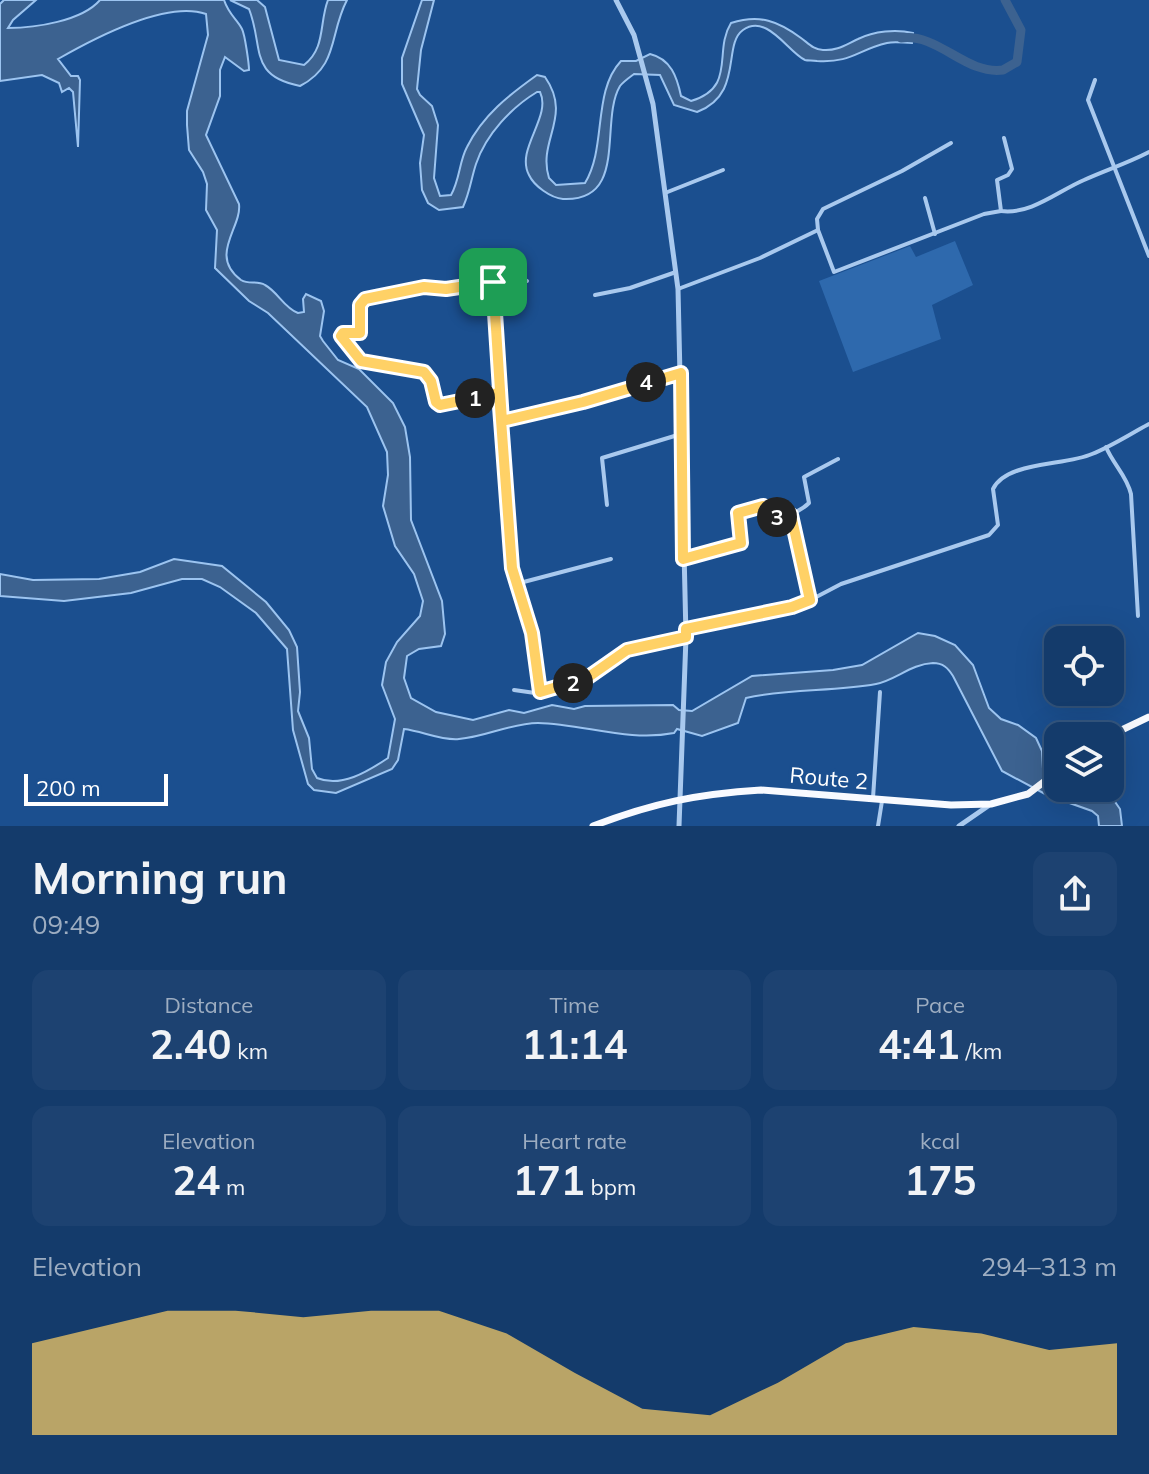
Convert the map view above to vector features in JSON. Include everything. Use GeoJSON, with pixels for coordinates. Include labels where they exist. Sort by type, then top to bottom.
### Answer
{"type":"FeatureCollection","features":[{"type":"Feature","properties":{"kind":"highway"},"geometry":{"type":"LineString","coordinates":[[1124,729],[1149,717]]}},
{"type":"Feature","properties":{"kind":"highway","name":"Route 2"},"geometry":{"type":"LineString","coordinates":[[593,826],[681,797],[761,790],[951,805],[991,804],[1028,794],[1044,782]]}},
{"type":"Feature","properties":{"kind":"street"},"geometry":{"type":"LineString","coordinates":[[616,0],[629,23],[646,78],[678,289],[686,633],[679,826]]}},
{"type":"Feature","properties":{"kind":"street"},"geometry":{"type":"LineString","coordinates":[[1095,80],[1088,100],[1149,256]]}},
{"type":"Feature","properties":{"kind":"street"},"geometry":{"type":"LineString","coordinates":[[1001,211],[995,182],[1012,169],[1004,138]]}},
{"type":"Feature","properties":{"kind":"street"},"geometry":{"type":"LineString","coordinates":[[951,143],[823,209],[817,219],[818,230],[834,272],[984,214],[1032,206],[1149,152]]}},
{"type":"Feature","properties":{"kind":"street"},"geometry":{"type":"LineString","coordinates":[[665,193],[723,170]]}},
{"type":"Feature","properties":{"kind":"street"},"geometry":{"type":"LineString","coordinates":[[925,198],[935,234]]}},
{"type":"Feature","properties":{"kind":"street"},"geometry":{"type":"LineString","coordinates":[[678,289],[740,267],[818,230]]}},
{"type":"Feature","properties":{"kind":"street"},"geometry":{"type":"LineString","coordinates":[[527,281],[498,267],[494,270],[510,552],[516,584],[532,633],[540,692]]}},
{"type":"Feature","properties":{"kind":"street"},"geometry":{"type":"LineString","coordinates":[[595,295],[630,288],[676,272]]}},
{"type":"Feature","properties":{"kind":"street"},"geometry":{"type":"LineString","coordinates":[[493,282],[446,289],[424,287],[365,299],[360,305],[360,333],[343,333],[341,336],[361,361],[424,372],[430,378],[436,402],[440,405],[499,393]]}},
{"type":"Feature","properties":{"kind":"street"},"geometry":{"type":"LineString","coordinates":[[502,421],[583,402],[681,373]]}},
{"type":"Feature","properties":{"kind":"street"},"geometry":{"type":"LineString","coordinates":[[514,690],[540,692],[587,678],[627,650],[792,607],[841,584],[989,535],[998,525],[992,494],[998,480],[1023,470],[1085,457],[1149,424]]}},
{"type":"Feature","properties":{"kind":"street"},"geometry":{"type":"LineString","coordinates":[[607,505],[602,458],[683,434]]}},
{"type":"Feature","properties":{"kind":"street"},"geometry":{"type":"LineString","coordinates":[[1106,447],[1116,469],[1126,479],[1131,494],[1138,616]]}},
{"type":"Feature","properties":{"kind":"street"},"geometry":{"type":"LineString","coordinates":[[683,559],[741,543],[738,513],[763,506],[769,517],[791,515],[809,503],[804,477],[838,459]]}},
{"type":"Feature","properties":{"kind":"street"},"geometry":{"type":"LineString","coordinates":[[791,515],[810,600]]}},
{"type":"Feature","properties":{"kind":"street"},"geometry":{"type":"LineString","coordinates":[[516,584],[611,559]]}},
{"type":"Feature","properties":{"kind":"street"},"geometry":{"type":"LineString","coordinates":[[873,799],[880,692]]}},
{"type":"Feature","properties":{"kind":"street"},"geometry":{"type":"LineString","coordinates":[[878,826],[883,800]]}},
{"type":"Feature","properties":{"kind":"street"},"geometry":{"type":"LineString","coordinates":[[959,826],[991,804]]}},
{"type":"Feature","properties":{"kind":"shaded area"},"geometry":{"type":"Polygon","coordinates":[[[4,0],[36,0],[8,28],[44,25],[70,18],[100,0],[224,0],[240,25],[249,70],[244,71],[225,57],[220,70],[220,96],[206,135],[239,204],[227,261],[241,280],[265,285],[298,313],[304,312],[303,299],[306,294],[321,301],[324,311],[320,336],[323,341],[338,360],[359,369],[393,403],[405,427],[410,457],[411,520],[442,601],[445,634],[441,646],[419,649],[407,656],[404,678],[411,698],[436,712],[473,720],[509,710],[524,713],[552,705],[574,709],[585,706],[673,705],[679,710],[692,711],[752,676],[862,665],[918,633],[955,645],[973,665],[989,708],[1001,719],[1018,725],[1036,738],[1042,751],[1044,793],[1002,771],[953,676],[945,666],[933,663],[876,684],[746,698],[738,723],[702,736],[677,729],[674,733],[640,735],[538,723],[459,739],[404,729],[398,760],[392,769],[336,793],[314,790],[308,784],[293,730],[287,649],[256,613],[220,587],[202,579],[182,579],[131,593],[64,601],[0,596],[0,574],[33,580],[99,579],[140,572],[174,559],[222,566],[266,602],[289,630],[297,647],[298,711],[309,738],[312,769],[317,778],[326,781],[344,780],[363,773],[388,758],[395,719],[382,685],[386,662],[397,642],[420,616],[423,601],[414,574],[395,546],[383,506],[388,475],[387,452],[367,407],[268,313],[249,301],[215,268],[217,230],[206,210],[207,184],[189,150],[187,125],[187,111],[208,35],[206,14],[171,12],[151,17],[110,32],[58,59],[71,76],[78,76],[80,80],[78,147],[73,92],[69,88],[62,92],[59,83],[42,75],[0,81],[0,4],[4,0]]]}},
{"type":"Feature","properties":{"kind":"shaded area"},"geometry":{"type":"Polygon","coordinates":[[[230,0],[257,0],[265,7],[279,60],[304,65],[319,43],[328,0],[347,0],[327,59],[312,78],[300,86],[283,81],[265,67],[249,9],[230,0]]]}},
{"type":"Feature","properties":{"kind":"shaded area"},"geometry":{"type":"Polygon","coordinates":[[[422,0],[434,0],[421,50],[417,89],[432,106],[438,125],[434,178],[440,196],[451,195],[464,153],[489,115],[537,75],[545,77],[556,104],[547,152],[549,178],[556,185],[585,183],[596,153],[606,88],[621,61],[636,61],[650,54],[657,56],[672,70],[681,96],[691,101],[705,95],[719,78],[726,34],[731,23],[751,19],[768,21],[784,27],[814,48],[823,50],[837,49],[878,33],[913,33],[912,43],[887,43],[847,58],[817,61],[805,60],[769,30],[752,26],[737,37],[727,82],[721,94],[712,104],[697,112],[674,105],[660,75],[634,74],[620,86],[614,101],[605,174],[597,188],[584,196],[563,199],[553,196],[539,187],[529,175],[526,155],[542,102],[540,92],[537,92],[509,113],[486,142],[463,207],[439,210],[428,203],[422,190],[420,163],[424,135],[402,84],[402,58],[422,0]]]}},
{"type":"Feature","properties":{"kind":"shaded area"},"geometry":{"type":"Polygon","coordinates":[[[955,241],[973,285],[932,305],[941,339],[853,372],[819,281],[910,246],[916,257],[955,241]]]}},
{"type":"Feature","properties":{"kind":"shaded area"},"geometry":{"type":"Polygon","coordinates":[[[1067,802],[1115,802],[1120,809],[1122,826],[1099,826],[1098,816],[1067,802]]]}},
{"type":"Feature","properties":{"kind":"waterway"},"geometry":{"type":"LineString","coordinates":[[901,38],[928,42],[976,66],[1003,70],[1017,62],[1021,30],[1005,0]]}},
{"type":"Feature","properties":{"kind":"route"},"geometry":{"type":"LineString","coordinates":[[493,282],[502,421],[607,396],[681,373],[683,559],[741,543],[738,513],[763,506],[769,517],[791,515],[810,600],[801,605],[686,629],[686,637],[627,650],[587,678],[540,692],[530,622],[512,568],[499,393],[440,405],[436,402],[430,378],[424,372],[361,361],[341,336],[343,333],[360,333],[360,305],[365,299],[424,287],[446,289],[493,282]]}}]}
